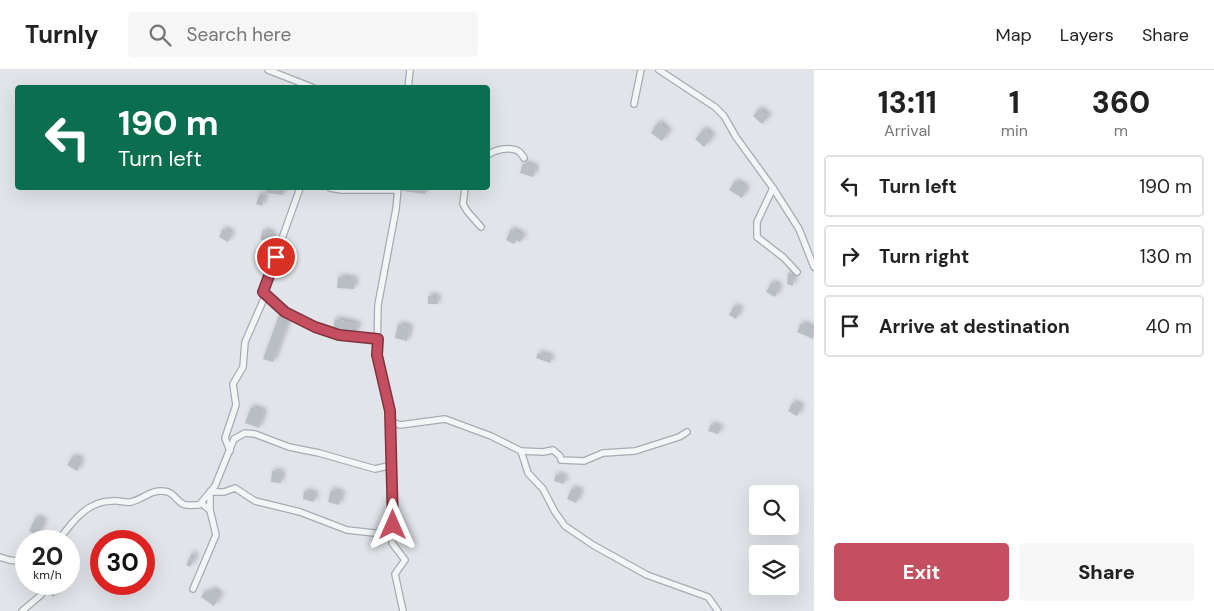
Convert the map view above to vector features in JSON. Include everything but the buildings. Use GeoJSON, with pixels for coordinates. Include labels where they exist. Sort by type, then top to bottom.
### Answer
{"type":"FeatureCollection","features":[{"type":"Feature","properties":{"kind":"street"},"geometry":{"type":"LineString","coordinates":[[268,70],[306,85]]}},
{"type":"Feature","properties":{"kind":"street"},"geometry":{"type":"LineString","coordinates":[[408,85],[410,70]]}},
{"type":"Feature","properties":{"kind":"street"},"geometry":{"type":"LineString","coordinates":[[634,104],[641,70]]}},
{"type":"Feature","properties":{"kind":"street"},"geometry":{"type":"LineString","coordinates":[[659,70],[714,107],[724,116],[736,137],[799,228],[814,267]]}},
{"type":"Feature","properties":{"kind":"street"},"geometry":{"type":"LineString","coordinates":[[490,154],[510,149],[518,151],[524,158]]}},
{"type":"Feature","properties":{"kind":"street"},"geometry":{"type":"LineString","coordinates":[[773,188],[757,222],[757,238],[784,258],[797,272]]}},
{"type":"Feature","properties":{"kind":"street"},"geometry":{"type":"LineString","coordinates":[[299,190],[263,292],[285,312],[315,327],[339,335],[378,339]]}},
{"type":"Feature","properties":{"kind":"street"},"geometry":{"type":"LineString","coordinates":[[398,190],[378,306],[377,355],[390,411],[393,506],[392,543],[405,560],[395,574],[403,611]]}},
{"type":"Feature","properties":{"kind":"street"},"geometry":{"type":"LineString","coordinates":[[465,190],[463,204],[481,227]]}},
{"type":"Feature","properties":{"kind":"street"},"geometry":{"type":"LineString","coordinates":[[230,451],[225,438],[236,405],[233,384],[242,367],[245,342],[266,294]]}},
{"type":"Feature","properties":{"kind":"street"},"geometry":{"type":"LineString","coordinates":[[390,421],[400,425],[446,418],[491,436],[521,451],[543,452],[553,450],[560,456],[561,460],[584,461],[603,452],[636,451],[679,438],[687,432]]}},
{"type":"Feature","properties":{"kind":"street"},"geometry":{"type":"LineString","coordinates":[[66,530],[81,513],[91,506],[113,500],[130,502],[155,491],[170,493],[184,504],[199,505],[215,486],[234,439],[245,433],[255,434],[289,448],[319,453],[375,469],[392,465]]}},
{"type":"Feature","properties":{"kind":"street"},"geometry":{"type":"LineString","coordinates":[[521,451],[528,473],[543,489],[564,526],[593,545],[647,575],[708,597],[718,611]]}},
{"type":"Feature","properties":{"kind":"street"},"geometry":{"type":"LineString","coordinates":[[210,492],[224,492],[234,488],[255,501],[300,512],[346,530],[392,535]]}},
{"type":"Feature","properties":{"kind":"street"},"geometry":{"type":"LineString","coordinates":[[193,589],[216,535],[210,510],[210,492]]}},
{"type":"Feature","properties":{"kind":"street"},"geometry":{"type":"LineString","coordinates":[[201,503],[210,510]]}},
{"type":"Feature","properties":{"kind":"street"},"geometry":{"type":"LineString","coordinates":[[0,557],[15,561]]}},
{"type":"Feature","properties":{"kind":"street"},"geometry":{"type":"LineString","coordinates":[[22,611],[41,595]]}},
{"type":"Feature","properties":{"kind":"route"},"geometry":{"type":"LineString","coordinates":[[276,257],[263,292],[285,312],[315,327],[339,335],[378,339],[377,355],[390,411],[393,525]]}}]}
